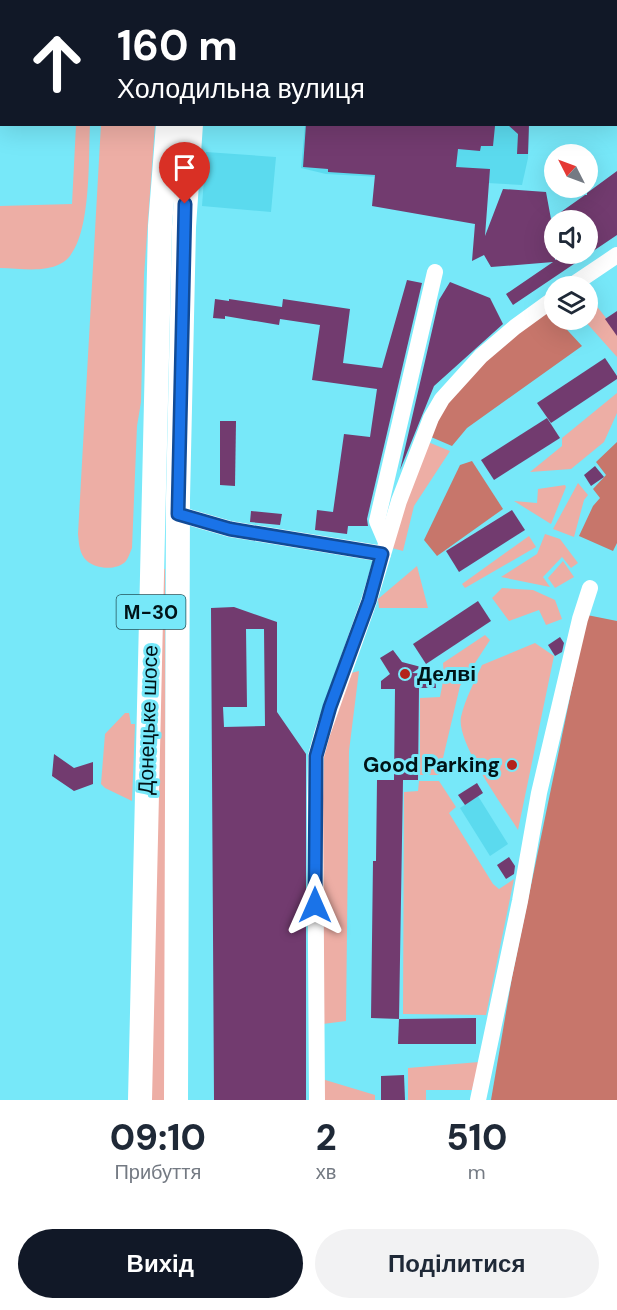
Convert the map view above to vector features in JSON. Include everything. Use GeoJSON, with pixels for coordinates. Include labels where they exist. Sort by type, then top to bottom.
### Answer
{"type":"FeatureCollection","features":[{"type":"Feature","properties":{"kind":"highway","name":"Донецьке шосе"},"geometry":{"type":"LineString","coordinates":[[140,1100],[160,226],[168,126]]}},
{"type":"Feature","properties":{"kind":"highway","name":"Донецьке шосе"},"geometry":{"type":"LineString","coordinates":[[176,1100],[178,514],[184,227],[191,126]]}},
{"type":"Feature","properties":{"kind":"street"},"geometry":{"type":"LineString","coordinates":[[586,276],[617,255]]}},
{"type":"Feature","properties":{"kind":"street"},"geometry":{"type":"LineString","coordinates":[[384,548],[376,521],[435,272]]}},
{"type":"Feature","properties":{"kind":"street"},"geometry":{"type":"LineString","coordinates":[[317,1100],[316,756],[330,707],[369,601],[414,459],[431,418],[442,399],[481,356],[544,306]]}},
{"type":"Feature","properties":{"kind":"street"},"geometry":{"type":"LineString","coordinates":[[178,514],[230,529],[384,548]]}},
{"type":"Feature","properties":{"kind":"street"},"geometry":{"type":"LineString","coordinates":[[478,1100],[540,793],[580,619],[590,588]]}},
{"type":"Feature","properties":{"kind":"shaded area"},"geometry":{"type":"Polygon","coordinates":[[[76,126],[90,126],[87,201],[78,240],[71,255],[53,267],[0,268],[0,206],[72,204],[76,126]]]}},
{"type":"Feature","properties":{"kind":"shaded area"},"geometry":{"type":"Polygon","coordinates":[[[101,126],[155,126],[144,275],[141,402],[137,426],[132,548],[122,564],[112,568],[96,566],[82,555],[78,534],[101,126]]]}},
{"type":"Feature","properties":{"kind":"shaded area"},"geometry":{"type":"Polygon","coordinates":[[[305,126],[526,126],[529,129],[528,158],[522,185],[326,174],[301,168],[305,126]]]}},
{"type":"Feature","properties":{"kind":"shaded area"},"geometry":{"type":"Polygon","coordinates":[[[206,152],[276,157],[271,212],[202,206],[206,152]]]}},
{"type":"Feature","properties":{"kind":"shaded area"},"geometry":{"type":"Polygon","coordinates":[[[598,308],[617,332],[617,357],[593,330],[598,330],[598,308]]]}},
{"type":"Feature","properties":{"kind":"shaded area"},"geometry":{"type":"Polygon","coordinates":[[[544,310],[544,330],[567,330],[582,346],[467,428],[452,446],[431,437],[437,415],[492,350],[544,310]]]}},
{"type":"Feature","properties":{"kind":"shaded area"},"geometry":{"type":"Polygon","coordinates":[[[617,393],[617,413],[604,442],[571,469],[530,472],[562,446],[562,438],[617,393]]]}},
{"type":"Feature","properties":{"kind":"shaded area"},"geometry":{"type":"Polygon","coordinates":[[[428,442],[450,451],[414,506],[403,551],[392,548],[406,498],[428,442]]]}},
{"type":"Feature","properties":{"kind":"shaded area"},"geometry":{"type":"Polygon","coordinates":[[[617,442],[617,543],[613,551],[579,536],[593,506],[600,498],[593,489],[606,475],[596,462],[617,442]]]}},
{"type":"Feature","properties":{"kind":"shaded area"},"geometry":{"type":"Polygon","coordinates":[[[472,461],[503,509],[437,556],[424,540],[460,465],[472,461]]]}},
{"type":"Feature","properties":{"kind":"shaded area"},"geometry":{"type":"Polygon","coordinates":[[[578,483],[588,495],[584,500],[574,537],[553,529],[578,483]]]}},
{"type":"Feature","properties":{"kind":"shaded area"},"geometry":{"type":"Polygon","coordinates":[[[565,485],[551,524],[514,501],[537,503],[538,489],[565,485]]]}},
{"type":"Feature","properties":{"kind":"shaded area"},"geometry":{"type":"Polygon","coordinates":[[[545,534],[560,539],[578,563],[571,568],[562,557],[543,577],[550,587],[501,577],[537,554],[545,534]]]}},
{"type":"Feature","properties":{"kind":"shaded area"},"geometry":{"type":"Polygon","coordinates":[[[529,536],[536,547],[465,588],[462,584],[529,536]]]}},
{"type":"Feature","properties":{"kind":"shaded area"},"geometry":{"type":"Polygon","coordinates":[[[563,561],[574,577],[555,588],[548,578],[563,561]]]}},
{"type":"Feature","properties":{"kind":"shaded area"},"geometry":{"type":"Polygon","coordinates":[[[417,566],[428,608],[379,608],[378,599],[417,566]]]}},
{"type":"Feature","properties":{"kind":"shaded area"},"geometry":{"type":"Polygon","coordinates":[[[159,569],[165,569],[167,1100],[145,1100],[159,569]]]}},
{"type":"Feature","properties":{"kind":"shaded area"},"geometry":{"type":"Polygon","coordinates":[[[502,588],[533,590],[555,600],[562,619],[546,625],[539,610],[509,621],[492,598],[502,588]]]}},
{"type":"Feature","properties":{"kind":"shaded area"},"geometry":{"type":"Polygon","coordinates":[[[587,615],[617,621],[617,1100],[491,1100],[512,977],[587,615]]]}},
{"type":"Feature","properties":{"kind":"shaded area"},"geometry":{"type":"Polygon","coordinates":[[[485,635],[490,640],[460,686],[439,775],[420,775],[420,698],[440,697],[444,676],[443,663],[485,635]]]}},
{"type":"Feature","properties":{"kind":"shaded area","name":"Good Parking"},"geometry":{"type":"Polygon","coordinates":[[[535,643],[554,656],[518,830],[473,758],[461,728],[461,717],[482,665],[535,643]]]}},
{"type":"Feature","properties":{"kind":"shaded area"},"geometry":{"type":"Polygon","coordinates":[[[359,671],[349,751],[346,1021],[323,1024],[321,758],[351,673],[359,671]]]}},
{"type":"Feature","properties":{"kind":"shaded area"},"geometry":{"type":"Polygon","coordinates":[[[125,713],[129,713],[131,724],[135,724],[132,801],[101,784],[105,734],[125,713]]]}},
{"type":"Feature","properties":{"kind":"shaded area"},"geometry":{"type":"Polygon","coordinates":[[[419,781],[439,781],[456,807],[449,813],[493,884],[499,889],[514,879],[486,1015],[403,1014],[404,792],[418,791],[419,781]]]}},
{"type":"Feature","properties":{"kind":"shaded area"},"geometry":{"type":"Polygon","coordinates":[[[478,796],[508,844],[490,856],[460,808],[478,796]]]}},
{"type":"Feature","properties":{"kind":"shaded area"},"geometry":{"type":"Polygon","coordinates":[[[479,1062],[472,1090],[426,1090],[426,1100],[408,1100],[408,1068],[479,1062]]]}},
{"type":"Feature","properties":{"kind":"shaded area"},"geometry":{"type":"Polygon","coordinates":[[[322,1079],[375,1095],[375,1100],[322,1100],[322,1079]]]}},
{"type":"Feature","properties":{"kind":"building"},"geometry":{"type":"Polygon","coordinates":[[[306,126],[495,126],[493,146],[481,146],[480,151],[458,149],[456,167],[490,169],[485,236],[503,189],[544,192],[549,210],[544,210],[544,263],[491,267],[484,255],[472,261],[475,224],[372,206],[375,175],[328,172],[328,169],[303,167],[306,126]]]}},
{"type":"Feature","properties":{"kind":"building"},"geometry":{"type":"Polygon","coordinates":[[[509,126],[529,126],[528,154],[517,154],[518,134],[509,126]]]}},
{"type":"Feature","properties":{"kind":"building"},"geometry":{"type":"Polygon","coordinates":[[[617,171],[617,235],[598,248],[598,210],[564,210],[581,198],[598,198],[598,185],[617,171]]]}},
{"type":"Feature","properties":{"kind":"building"},"geometry":{"type":"Polygon","coordinates":[[[550,264],[574,264],[556,276],[544,276],[544,284],[513,305],[506,294],[550,264]]]}},
{"type":"Feature","properties":{"kind":"building"},"geometry":{"type":"Polygon","coordinates":[[[407,280],[422,283],[367,519],[368,526],[348,526],[347,534],[315,530],[317,510],[333,512],[344,434],[370,437],[377,389],[312,380],[320,325],[280,319],[279,325],[225,316],[225,319],[213,318],[215,299],[282,307],[283,299],[350,309],[343,363],[382,368],[407,280]]]}},
{"type":"Feature","properties":{"kind":"building"},"geometry":{"type":"Polygon","coordinates":[[[450,282],[490,298],[503,324],[434,386],[400,470],[439,300],[450,282]]]}},
{"type":"Feature","properties":{"kind":"building"},"geometry":{"type":"Polygon","coordinates":[[[617,311],[617,336],[605,319],[617,311]]]}},
{"type":"Feature","properties":{"kind":"building"},"geometry":{"type":"Polygon","coordinates":[[[605,358],[617,379],[551,423],[537,403],[605,358]]]}},
{"type":"Feature","properties":{"kind":"building"},"geometry":{"type":"Polygon","coordinates":[[[547,418],[560,438],[494,480],[481,460],[547,418]]]}},
{"type":"Feature","properties":{"kind":"building"},"geometry":{"type":"Polygon","coordinates":[[[220,421],[236,421],[235,486],[220,485],[220,421]]]}},
{"type":"Feature","properties":{"kind":"building"},"geometry":{"type":"Polygon","coordinates":[[[595,466],[604,477],[591,486],[584,475],[595,466]]]}},
{"type":"Feature","properties":{"kind":"building"},"geometry":{"type":"Polygon","coordinates":[[[512,510],[525,530],[459,572],[446,551],[512,510]]]}},
{"type":"Feature","properties":{"kind":"building"},"geometry":{"type":"Polygon","coordinates":[[[251,511],[282,514],[280,525],[250,522],[251,511]]]}},
{"type":"Feature","properties":{"kind":"building"},"geometry":{"type":"Polygon","coordinates":[[[478,601],[491,621],[426,664],[413,644],[478,601]]]}},
{"type":"Feature","properties":{"kind":"building"},"geometry":{"type":"Polygon","coordinates":[[[234,607],[277,622],[277,712],[306,754],[306,1100],[214,1100],[211,608],[234,607]],[[246,629],[247,707],[223,707],[224,727],[265,726],[264,629],[246,629]]]}},
{"type":"Feature","properties":{"kind":"building"},"geometry":{"type":"Polygon","coordinates":[[[560,637],[564,643],[562,652],[555,656],[548,645],[560,637]]]}},
{"type":"Feature","properties":{"kind":"building"},"geometry":{"type":"Polygon","coordinates":[[[393,650],[402,662],[421,667],[412,673],[435,674],[436,688],[419,688],[418,780],[394,780],[395,689],[381,689],[381,681],[390,674],[380,658],[393,650]]]}},
{"type":"Feature","properties":{"kind":"building"},"geometry":{"type":"Polygon","coordinates":[[[54,754],[74,768],[93,762],[93,784],[74,791],[52,776],[54,754]]]}},
{"type":"Feature","properties":{"kind":"building"},"geometry":{"type":"Polygon","coordinates":[[[377,780],[403,780],[399,1019],[371,1018],[373,861],[376,861],[377,780]]]}},
{"type":"Feature","properties":{"kind":"building"},"geometry":{"type":"Polygon","coordinates":[[[477,783],[483,793],[465,805],[458,795],[477,783]]]}},
{"type":"Feature","properties":{"kind":"building"},"geometry":{"type":"Polygon","coordinates":[[[509,857],[515,866],[514,874],[506,879],[497,865],[509,857]]]}},
{"type":"Feature","properties":{"kind":"building"},"geometry":{"type":"Polygon","coordinates":[[[476,1018],[476,1044],[398,1044],[399,1019],[476,1018]]]}},
{"type":"Feature","properties":{"kind":"building"},"geometry":{"type":"Polygon","coordinates":[[[404,1075],[405,1100],[381,1100],[381,1076],[404,1075]]]}},
{"type":"Feature","properties":{"kind":"place","name":"Делві"},"geometry":{"type":"Point","coordinates":[405,674]}},
{"type":"Feature","properties":{"kind":"place","name":"Good Parking"},"geometry":{"type":"Point","coordinates":[512,765]}},
{"type":"Feature","properties":{"kind":"route"},"geometry":{"type":"LineString","coordinates":[[185,204],[178,514],[230,529],[382,554],[369,601],[330,707],[316,756],[315,905]]}}]}
